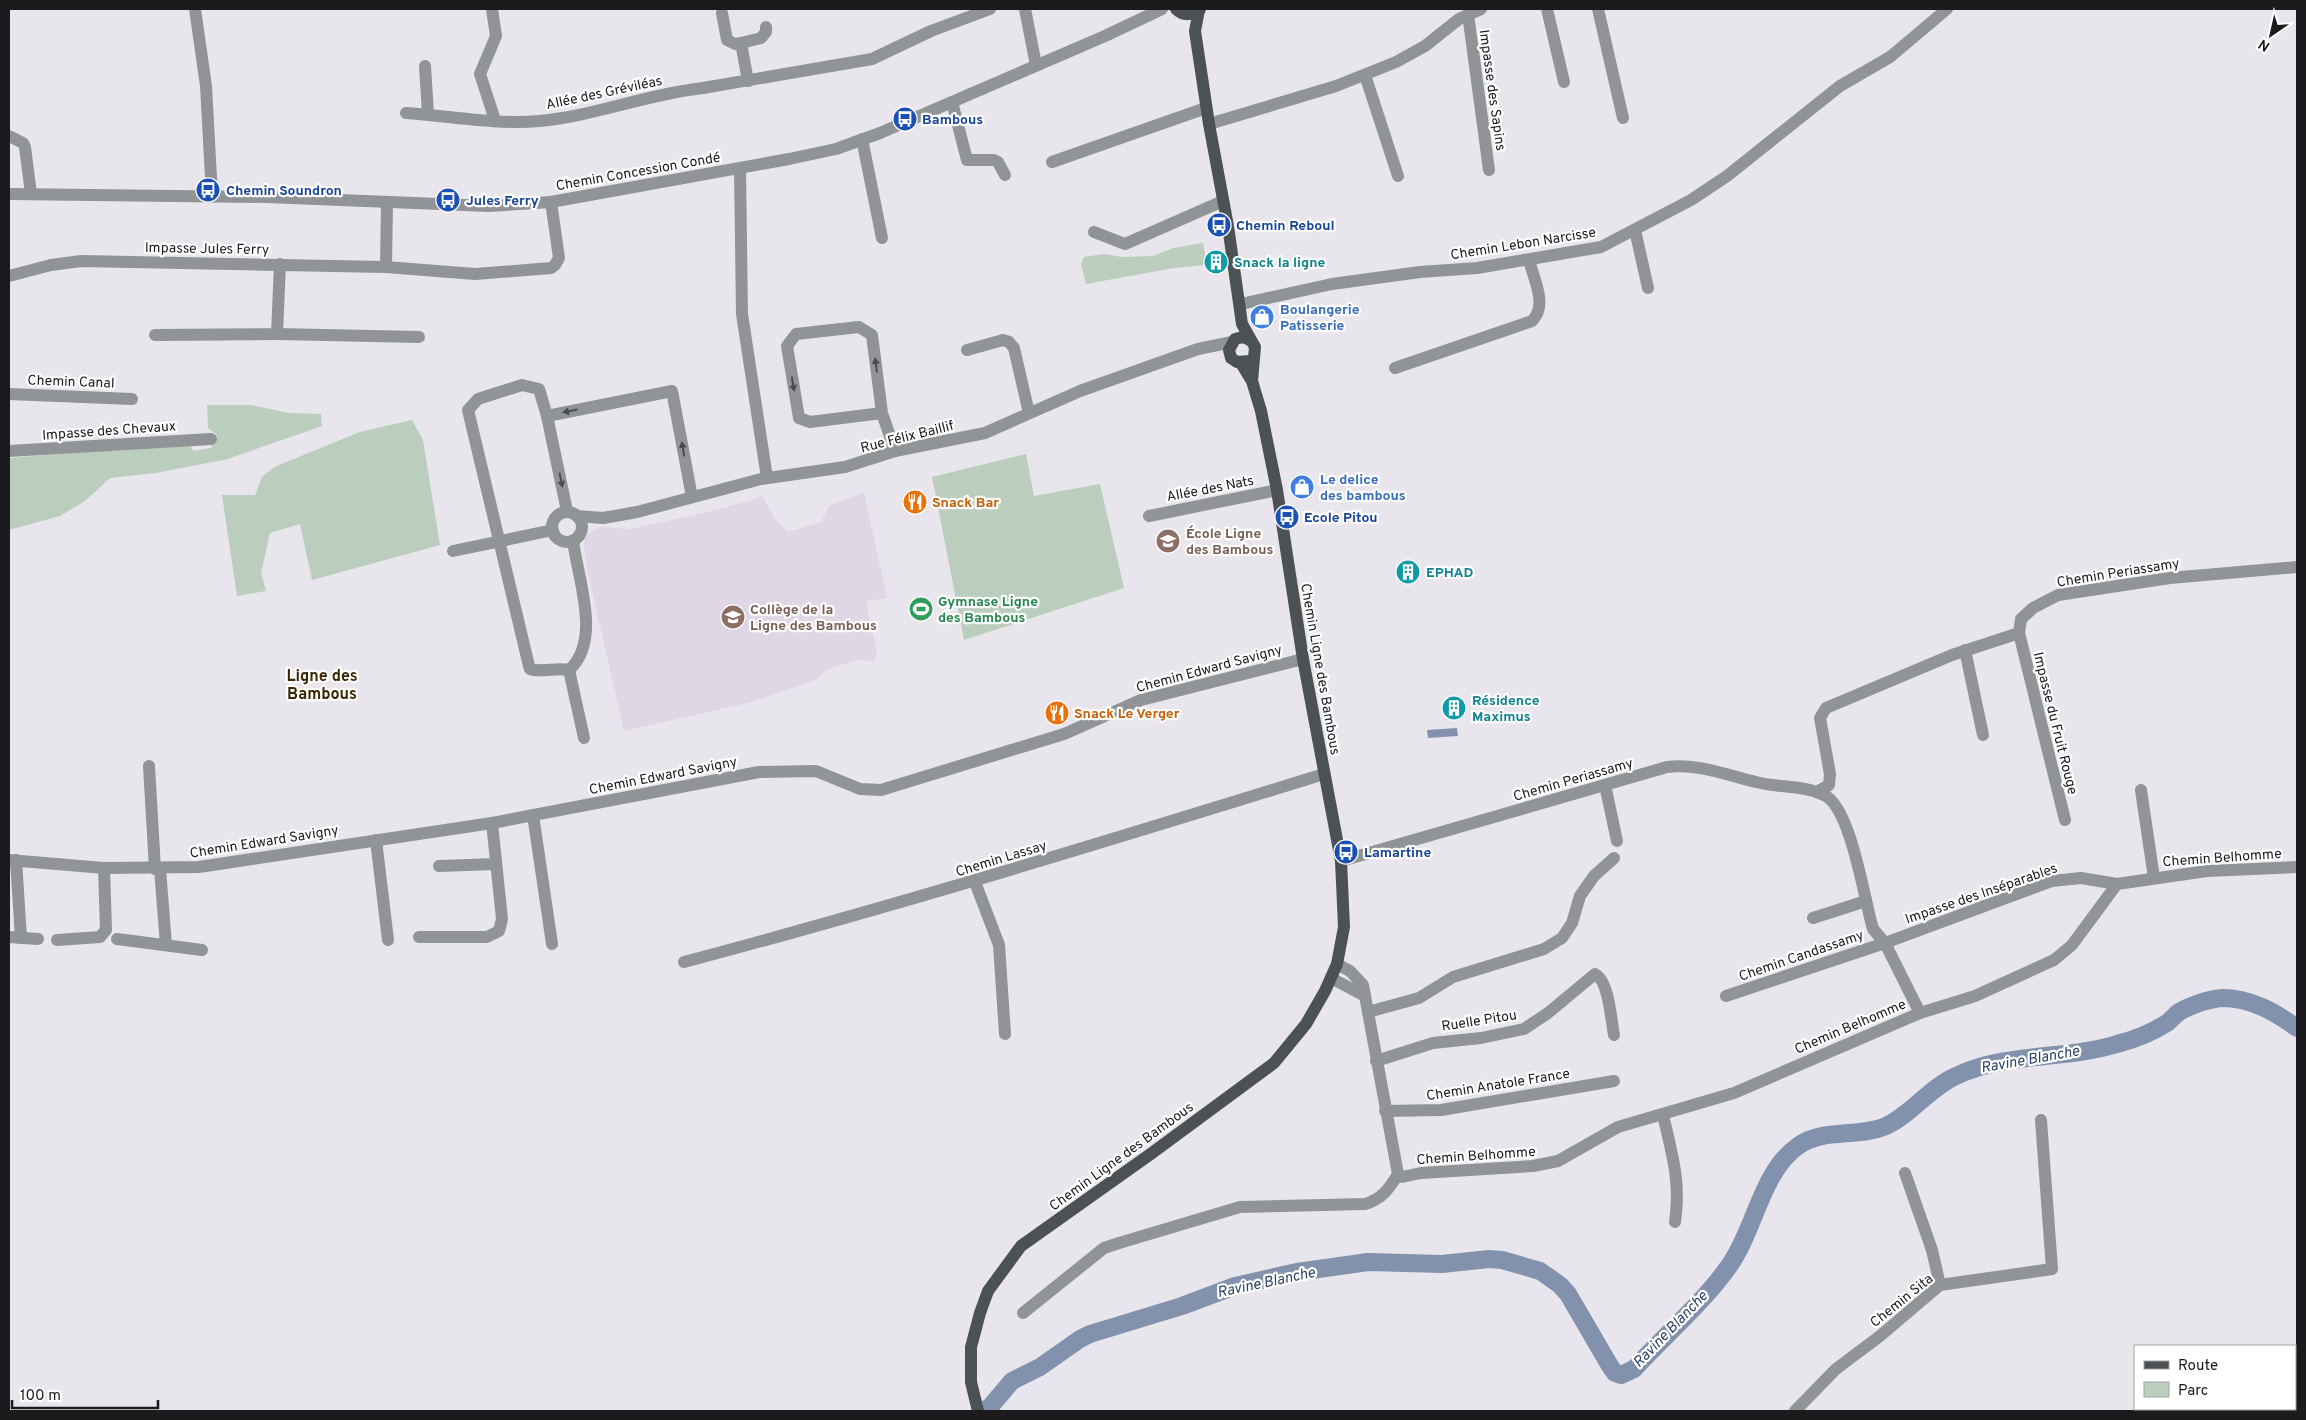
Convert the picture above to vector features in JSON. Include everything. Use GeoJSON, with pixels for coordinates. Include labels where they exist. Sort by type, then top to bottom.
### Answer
{"type":"FeatureCollection","features":[{"type":"Feature","properties":{"kind":"main road"},"geometry":{"type":"LineString","coordinates":[[1178,11],[1192,14],[1199,9]]}},
{"type":"Feature","properties":{"kind":"main road"},"geometry":{"type":"LineString","coordinates":[[1199,9],[1195,31],[1208,124],[1241,304],[1242,324],[1255,347],[1254,355],[1249,361],[1236,360],[1229,350],[1242,324]]}},
{"type":"Feature","properties":{"kind":"main road"},"geometry":{"type":"LineString","coordinates":[[1178,11],[1195,31]]}},
{"type":"Feature","properties":{"kind":"main road"},"geometry":{"type":"LineString","coordinates":[[1233,341],[1243,337],[1250,340]]}},
{"type":"Feature","properties":{"kind":"main road","name":"Chemin Ligne des Bambous"},"geometry":{"type":"LineString","coordinates":[[1252,382],[1254,355]]}},
{"type":"Feature","properties":{"kind":"main road","name":"Chemin Ligne des Bambous"},"geometry":{"type":"LineString","coordinates":[[978,1411],[971,1382],[971,1347],[980,1313],[988,1291],[1022,1246],[1270,1066],[1306,1024],[1337,964],[1344,927],[1340,861],[1304,659],[1277,490],[1261,410],[1252,382],[1236,360]]}},
{"type":"Feature","properties":{"kind":"street"},"geometry":{"type":"LineString","coordinates":[[195,9],[206,86],[212,196]]}},
{"type":"Feature","properties":{"kind":"street"},"geometry":{"type":"LineString","coordinates":[[492,9],[496,36],[480,74],[495,120]]}},
{"type":"Feature","properties":{"kind":"street","name":"Allée des Gréviléas"},"geometry":{"type":"LineString","coordinates":[[406,113],[495,120],[546,120],[677,91],[748,81],[872,59],[931,31],[990,9]]}},
{"type":"Feature","properties":{"kind":"street"},"geometry":{"type":"LineString","coordinates":[[1025,9],[1036,65]]}},
{"type":"Feature","properties":{"kind":"street"},"geometry":{"type":"LineString","coordinates":[[1208,124],[1264,109],[1364,75],[1396,62],[1425,46],[1468,14],[1481,9]]}},
{"type":"Feature","properties":{"kind":"street"},"geometry":{"type":"LineString","coordinates":[[1547,9],[1564,82]]}},
{"type":"Feature","properties":{"kind":"street"},"geometry":{"type":"LineString","coordinates":[[1598,9],[1623,118]]}},
{"type":"Feature","properties":{"kind":"street","name":"Chemin Lebon Narcisse"},"geometry":{"type":"LineString","coordinates":[[1241,304],[1332,284],[1420,272],[1477,268],[1592,250],[1636,230],[1690,200],[1727,176],[1840,86],[1890,57],[1947,9]]}},
{"type":"Feature","properties":{"kind":"street","name":"Chemin Concession Condé"},"geometry":{"type":"LineString","coordinates":[[9,194],[212,196],[489,206],[551,202],[827,151],[862,140],[952,102],[1158,11],[1178,11]]}},
{"type":"Feature","properties":{"kind":"street"},"geometry":{"type":"LineString","coordinates":[[722,13],[728,40],[735,44],[761,38],[766,32],[766,27]]}},
{"type":"Feature","properties":{"kind":"street","name":"Impasse des Sapins"},"geometry":{"type":"LineString","coordinates":[[1468,14],[1489,170]]}},
{"type":"Feature","properties":{"kind":"street"},"geometry":{"type":"LineString","coordinates":[[741,42],[748,81]]}},
{"type":"Feature","properties":{"kind":"street"},"geometry":{"type":"LineString","coordinates":[[425,66],[428,114]]}},
{"type":"Feature","properties":{"kind":"street"},"geometry":{"type":"LineString","coordinates":[[1364,75],[1398,176]]}},
{"type":"Feature","properties":{"kind":"street"},"geometry":{"type":"LineString","coordinates":[[952,102],[967,160],[994,160],[998,162],[1005,175]]}},
{"type":"Feature","properties":{"kind":"street"},"geometry":{"type":"LineString","coordinates":[[1052,162],[1206,108]]}},
{"type":"Feature","properties":{"kind":"street"},"geometry":{"type":"LineString","coordinates":[[9,136],[23,143],[25,147],[31,194]]}},
{"type":"Feature","properties":{"kind":"street"},"geometry":{"type":"LineString","coordinates":[[862,140],[882,238]]}},
{"type":"Feature","properties":{"kind":"street"},"geometry":{"type":"LineString","coordinates":[[740,168],[741,304],[767,478]]}},
{"type":"Feature","properties":{"kind":"street"},"geometry":{"type":"LineString","coordinates":[[1094,232],[1125,244],[1223,201]]}},
{"type":"Feature","properties":{"kind":"street"},"geometry":{"type":"LineString","coordinates":[[386,267],[387,202]]}},
{"type":"Feature","properties":{"kind":"street","name":"Impasse Jules Ferry"},"geometry":{"type":"LineString","coordinates":[[9,276],[51,264],[81,261],[386,267],[475,274],[551,268],[559,258],[551,202]]}},
{"type":"Feature","properties":{"kind":"street"},"geometry":{"type":"LineString","coordinates":[[1636,230],[1648,288]]}},
{"type":"Feature","properties":{"kind":"street"},"geometry":{"type":"LineString","coordinates":[[1395,368],[1532,321],[1539,314],[1541,305],[1530,260]]}},
{"type":"Feature","properties":{"kind":"street"},"geometry":{"type":"LineString","coordinates":[[277,334],[280,264]]}},
{"type":"Feature","properties":{"kind":"street"},"geometry":{"type":"LineString","coordinates":[[882,413],[810,422],[799,418],[787,346],[796,334],[859,326],[872,335],[882,413],[895,451]]}},
{"type":"Feature","properties":{"kind":"street"},"geometry":{"type":"LineString","coordinates":[[155,335],[277,334],[419,337]]}},
{"type":"Feature","properties":{"kind":"street"},"geometry":{"type":"LineString","coordinates":[[967,350],[1003,340],[1009,342],[1014,348],[1029,413]]}},
{"type":"Feature","properties":{"kind":"street","name":"Rue Félix Baillif"},"geometry":{"type":"LineString","coordinates":[[572,514],[604,518],[767,478],[845,467],[895,451],[985,433],[1080,391],[1198,349],[1233,341]]}},
{"type":"Feature","properties":{"kind":"street"},"geometry":{"type":"LineString","coordinates":[[1206,348],[1236,360]]}},
{"type":"Feature","properties":{"kind":"street"},"geometry":{"type":"LineString","coordinates":[[522,385],[539,389],[548,416],[572,514],[581,521],[578,536],[588,628],[578,662],[569,670],[558,668],[530,670],[468,410],[478,399],[522,385]]}},
{"type":"Feature","properties":{"kind":"street"},"geometry":{"type":"LineString","coordinates":[[548,416],[672,392],[692,497]]}},
{"type":"Feature","properties":{"kind":"street","name":"Chemin Canal"},"geometry":{"type":"LineString","coordinates":[[9,394],[132,399]]}},
{"type":"Feature","properties":{"kind":"street","name":"Impasse des Chevaux"},"geometry":{"type":"LineString","coordinates":[[9,451],[211,439]]}},
{"type":"Feature","properties":{"kind":"street","name":"Allée des Nats"},"geometry":{"type":"LineString","coordinates":[[1149,516],[1277,490]]}},
{"type":"Feature","properties":{"kind":"street"},"geometry":{"type":"LineString","coordinates":[[572,514],[555,517],[553,530],[562,541],[578,536]]}},
{"type":"Feature","properties":{"kind":"street","name":"Rue Félix Baillif"},"geometry":{"type":"LineString","coordinates":[[578,536],[604,518]]}},
{"type":"Feature","properties":{"kind":"street"},"geometry":{"type":"LineString","coordinates":[[453,551],[500,543],[553,530]]}},
{"type":"Feature","properties":{"kind":"street","name":"Chemin Periassamy"},"geometry":{"type":"LineString","coordinates":[[2018,633],[2021,619],[2033,608],[2058,595],[2170,578],[2297,567]]}},
{"type":"Feature","properties":{"kind":"street"},"geometry":{"type":"LineString","coordinates":[[1817,792],[1829,785],[1830,774],[1820,718],[1826,708],[1965,650],[2018,633]]}},
{"type":"Feature","properties":{"kind":"street","name":"Impasse du Fruit Rouge"},"geometry":{"type":"LineString","coordinates":[[2018,633],[2065,820]]}},
{"type":"Feature","properties":{"kind":"street"},"geometry":{"type":"LineString","coordinates":[[1965,650],[1983,735]]}},
{"type":"Feature","properties":{"kind":"street","name":"Chemin Edward Savigny"},"geometry":{"type":"LineString","coordinates":[[13,860],[104,868],[199,867],[492,823],[759,772],[808,770],[824,773],[860,789],[870,791],[893,788],[1064,734],[1141,700],[1304,659]]}},
{"type":"Feature","properties":{"kind":"street"},"geometry":{"type":"LineString","coordinates":[[569,670],[584,738]]}},
{"type":"Feature","properties":{"kind":"street"},"geometry":{"type":"LineString","coordinates":[[149,766],[157,868],[166,945]]}},
{"type":"Feature","properties":{"kind":"street","name":"Chemin Periassamy"},"geometry":{"type":"LineString","coordinates":[[1340,861],[1666,767],[1694,767],[1760,783],[1817,792],[1833,800],[1844,817],[1873,928],[1885,943],[1920,1013]]}},
{"type":"Feature","properties":{"kind":"street","name":"Chemin Lassay"},"geometry":{"type":"LineString","coordinates":[[684,962],[975,882],[1324,774]]}},
{"type":"Feature","properties":{"kind":"street"},"geometry":{"type":"LineString","coordinates":[[1605,785],[1617,841]]}},
{"type":"Feature","properties":{"kind":"street"},"geometry":{"type":"LineString","coordinates":[[2141,790],[2154,878]]}},
{"type":"Feature","properties":{"kind":"street"},"geometry":{"type":"LineString","coordinates":[[533,815],[552,944]]}},
{"type":"Feature","properties":{"kind":"street"},"geometry":{"type":"LineString","coordinates":[[419,937],[487,937],[499,931],[502,919],[492,823]]}},
{"type":"Feature","properties":{"kind":"street"},"geometry":{"type":"LineString","coordinates":[[376,840],[388,940]]}},
{"type":"Feature","properties":{"kind":"street"},"geometry":{"type":"LineString","coordinates":[[1368,1012],[1419,998],[1453,977],[1544,949],[1562,938],[1572,923],[1580,896],[1594,876],[1614,858]]}},
{"type":"Feature","properties":{"kind":"street"},"geometry":{"type":"LineString","coordinates":[[13,860],[15,937],[38,939]]}},
{"type":"Feature","properties":{"kind":"street"},"geometry":{"type":"LineString","coordinates":[[439,866],[496,864]]}},
{"type":"Feature","properties":{"kind":"street"},"geometry":{"type":"LineString","coordinates":[[57,940],[100,937],[104,934],[106,930],[104,868]]}},
{"type":"Feature","properties":{"kind":"street","name":"Chemin Belhomme"},"geometry":{"type":"LineString","coordinates":[[1396,1170],[1402,1177],[1421,1173],[1546,1164],[1575,1153],[1618,1127],[1663,1115],[1734,1092],[1920,1013],[1975,996],[2054,960],[2072,945],[2118,884],[2207,871],[2297,868]]}},
{"type":"Feature","properties":{"kind":"street","name":"Impasse des Inséparables"},"geometry":{"type":"LineString","coordinates":[[1885,943],[2052,881],[2081,878],[2118,884]]}},
{"type":"Feature","properties":{"kind":"street"},"geometry":{"type":"LineString","coordinates":[[975,882],[999,945],[1005,1034]]}},
{"type":"Feature","properties":{"kind":"street"},"geometry":{"type":"LineString","coordinates":[[1813,918],[1866,901]]}},
{"type":"Feature","properties":{"kind":"street"},"geometry":{"type":"LineString","coordinates":[[117,939],[202,950]]}},
{"type":"Feature","properties":{"kind":"street","name":"Chemin Candassamy"},"geometry":{"type":"LineString","coordinates":[[1726,996],[1885,943]]}},
{"type":"Feature","properties":{"kind":"street"},"geometry":{"type":"LineString","coordinates":[[1023,1313],[1104,1248],[1119,1242],[1240,1207],[1365,1204],[1374,1201],[1389,1190],[1396,1170],[1363,985],[1358,978],[1337,964]]}},
{"type":"Feature","properties":{"kind":"street","name":"Ruelle Pitou"},"geometry":{"type":"LineString","coordinates":[[1376,1061],[1433,1043],[1481,1038],[1524,1029],[1548,1013],[1595,974],[1600,977],[1604,984],[1614,1035]]}},
{"type":"Feature","properties":{"kind":"street"},"geometry":{"type":"LineString","coordinates":[[1331,978],[1365,996]]}},
{"type":"Feature","properties":{"kind":"street","name":"Chemin Anatole France"},"geometry":{"type":"LineString","coordinates":[[1385,1111],[1441,1110],[1614,1081]]}},
{"type":"Feature","properties":{"kind":"street"},"geometry":{"type":"LineString","coordinates":[[1663,1115],[1678,1181],[1679,1198],[1675,1222]]}},
{"type":"Feature","properties":{"kind":"street","name":"Chemin Sita"},"geometry":{"type":"LineString","coordinates":[[1795,1411],[1836,1369],[1880,1336],[1940,1285],[2052,1269],[2041,1120]]}},
{"type":"Feature","properties":{"kind":"street"},"geometry":{"type":"LineString","coordinates":[[1905,1173],[1932,1250],[1940,1285]]}},
{"type":"Feature","properties":{"kind":"shaded area","name":"Collège de la Ligne des Bambous"},"geometry":{"type":"Polygon","coordinates":[[[864,493],[887,598],[866,601],[877,653],[873,661],[856,660],[827,670],[815,680],[752,702],[624,731],[587,569],[584,546],[585,538],[589,533],[600,527],[630,529],[703,513],[749,501],[762,495],[776,521],[788,532],[821,522],[829,506],[864,493]]]}},
{"type":"Feature","properties":{"kind":"green space"},"geometry":{"type":"Polygon","coordinates":[[[1203,243],[1206,259],[1205,265],[1174,268],[1086,284],[1081,264],[1084,257],[1104,254],[1122,257],[1153,256],[1173,248],[1203,243]]]}},
{"type":"Feature","properties":{"kind":"green space"},"geometry":{"type":"Polygon","coordinates":[[[207,405],[252,405],[288,413],[321,414],[322,426],[228,459],[156,473],[110,478],[85,501],[60,516],[9,530],[9,458],[190,444],[193,451],[211,448],[217,435],[208,428],[207,405]]]}},
{"type":"Feature","properties":{"kind":"green space"},"geometry":{"type":"Polygon","coordinates":[[[412,420],[423,440],[440,545],[312,580],[300,524],[270,533],[261,573],[266,591],[237,596],[222,495],[255,495],[262,477],[274,467],[360,432],[412,420]]]}},
{"type":"Feature","properties":{"kind":"green space"},"geometry":{"type":"Polygon","coordinates":[[[1026,454],[1034,496],[1100,484],[1124,588],[964,640],[932,477],[1026,454]]]}},
{"type":"Feature","properties":{"kind":"water"},"geometry":{"type":"Polygon","coordinates":[[[1457,728],[1458,736],[1428,738],[1427,730],[1457,728]]]}},
{"type":"Feature","properties":{"kind":"waterway","name":"Ravine Blanche"},"geometry":{"type":"LineString","coordinates":[[983,1411],[990,1407],[1012,1381],[1040,1367],[1090,1334],[1182,1306],[1235,1286],[1297,1272],[1368,1262],[1442,1264],[1489,1259],[1502,1260],[1540,1271],[1560,1285],[1568,1294],[1610,1366],[1615,1373],[1621,1375],[1634,1369],[1719,1280],[1738,1252],[1759,1202],[1775,1171],[1785,1157],[1808,1140],[1829,1135],[1864,1132],[1886,1126],[1904,1115],[1946,1081],[1975,1068],[1995,1063],[2097,1049],[2123,1042],[2161,1026],[2184,1009],[2211,1000],[2222,998],[2253,1003],[2271,1011],[2297,1028]]}},
{"type":"Feature","properties":{"kind":"place","name":"Bambous"},"geometry":{"type":"Point","coordinates":[905,119]}},
{"type":"Feature","properties":{"kind":"place","name":"Chemin Soundron"},"geometry":{"type":"Point","coordinates":[208,190]}},
{"type":"Feature","properties":{"kind":"place","name":"Jules Ferry"},"geometry":{"type":"Point","coordinates":[448,200]}},
{"type":"Feature","properties":{"kind":"place","name":"Chemin Reboul"},"geometry":{"type":"Point","coordinates":[1219,225]}},
{"type":"Feature","properties":{"kind":"place","name":"Snack la ligne"},"geometry":{"type":"Point","coordinates":[1216,262]}},
{"type":"Feature","properties":{"kind":"place","name":"Boulangerie Patisserie"},"geometry":{"type":"Point","coordinates":[1262,317]}},
{"type":"Feature","properties":{"kind":"place","name":"Le delice des bambous"},"geometry":{"type":"Point","coordinates":[1302,487]}},
{"type":"Feature","properties":{"kind":"place","name":"Snack Bar"},"geometry":{"type":"Point","coordinates":[915,502]}},
{"type":"Feature","properties":{"kind":"place","name":"Ecole Pitou"},"geometry":{"type":"Point","coordinates":[1287,517]}},
{"type":"Feature","properties":{"kind":"place","name":"École Ligne des Bambous"},"geometry":{"type":"Point","coordinates":[1168,541]}},
{"type":"Feature","properties":{"kind":"place","name":"EPHAD"},"geometry":{"type":"Point","coordinates":[1408,572]}},
{"type":"Feature","properties":{"kind":"place","name":"Gymnase Ligne des Bambous"},"geometry":{"type":"Point","coordinates":[921,609]}},
{"type":"Feature","properties":{"kind":"place","name":"Collège de la Ligne des Bambous"},"geometry":{"type":"Point","coordinates":[733,617]}},
{"type":"Feature","properties":{"kind":"place","name":"Résidence Maximus"},"geometry":{"type":"Point","coordinates":[1454,708]}},
{"type":"Feature","properties":{"kind":"place","name":"Snack Le Verger"},"geometry":{"type":"Point","coordinates":[1057,713]}},
{"type":"Feature","properties":{"kind":"place","name":"Lamartine"},"geometry":{"type":"Point","coordinates":[1346,852]}},
{"type":"Feature","properties":{"kind":"district","name":"Ligne des Bambous"},"geometry":{"type":"Point","coordinates":[322,684]}}]}
